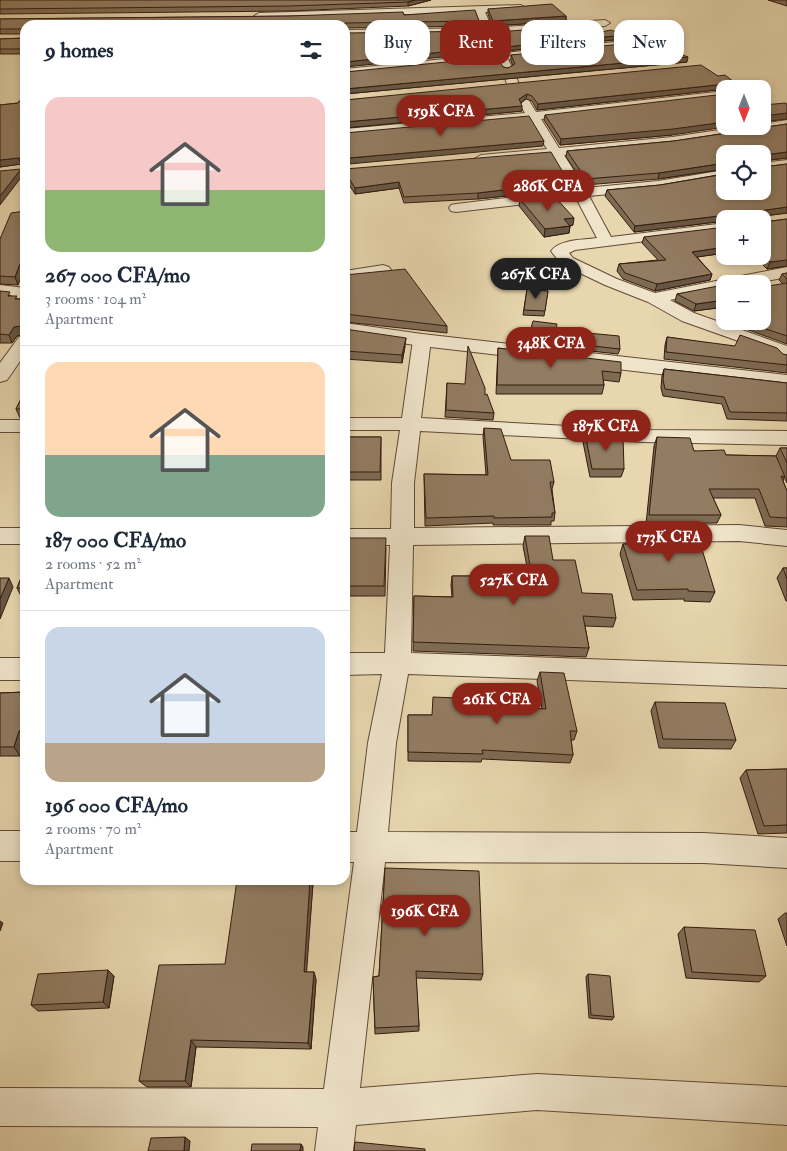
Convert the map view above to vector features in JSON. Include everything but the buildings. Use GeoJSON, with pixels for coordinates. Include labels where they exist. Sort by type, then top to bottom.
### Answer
{"type":"FeatureCollection","features":[{"type":"Feature","properties":{"kind":"street"},"geometry":{"type":"LineString","coordinates":[[244,17],[480,10],[524,5]]}},
{"type":"Feature","properties":{"kind":"street"},"geometry":{"type":"LineString","coordinates":[[480,10],[483,20]]}},
{"type":"Feature","properties":{"kind":"street"},"geometry":{"type":"LineString","coordinates":[[511,30],[605,23]]}},
{"type":"Feature","properties":{"kind":"street"},"geometry":{"type":"LineString","coordinates":[[350,33],[440,32]]}},
{"type":"Feature","properties":{"kind":"street"},"geometry":{"type":"LineString","coordinates":[[511,55],[614,45]]}},
{"type":"Feature","properties":{"kind":"street"},"geometry":{"type":"LineString","coordinates":[[350,71],[440,62]]}},
{"type":"Feature","properties":{"kind":"street"},"geometry":{"type":"LineString","coordinates":[[505,65],[532,116],[581,194],[606,242]]}},
{"type":"Feature","properties":{"kind":"street"},"geometry":{"type":"LineString","coordinates":[[350,133],[532,116],[716,95]]}},
{"type":"Feature","properties":{"kind":"street"},"geometry":{"type":"LineString","coordinates":[[465,160],[672,141],[787,124]]}},
{"type":"Feature","properties":{"kind":"street"},"geometry":{"type":"LineString","coordinates":[[771,166],[787,164]]}},
{"type":"Feature","properties":{"kind":"street"},"geometry":{"type":"LineString","coordinates":[[456,208],[492,201],[581,194],[716,175]]}},
{"type":"Feature","properties":{"kind":"street"},"geometry":{"type":"LineString","coordinates":[[716,228],[572,246],[560,251],[567,261],[611,282],[654,298],[688,316],[785,351]]}},
{"type":"Feature","properties":{"kind":"street"},"geometry":{"type":"LineString","coordinates":[[350,275],[383,270]]}},
{"type":"Feature","properties":{"kind":"street"},"geometry":{"type":"LineString","coordinates":[[654,298],[787,272]]}},
{"type":"Feature","properties":{"kind":"street"},"geometry":{"type":"LineString","coordinates":[[0,291],[20,293]]}},
{"type":"Feature","properties":{"kind":"street"},"geometry":{"type":"LineString","coordinates":[[350,330],[785,385]]}},
{"type":"Feature","properties":{"kind":"street"},"geometry":{"type":"LineString","coordinates":[[334,1151],[340,1108],[359,847],[397,663],[402,603],[403,483],[422,340]]}},
{"type":"Feature","properties":{"kind":"street"},"geometry":{"type":"LineString","coordinates":[[0,350],[20,346]]}},
{"type":"Feature","properties":{"kind":"street"},"geometry":{"type":"LineString","coordinates":[[0,376],[20,349]]}},
{"type":"Feature","properties":{"kind":"street"},"geometry":{"type":"LineString","coordinates":[[350,424],[411,424],[643,436],[787,438]]}},
{"type":"Feature","properties":{"kind":"street"},"geometry":{"type":"LineString","coordinates":[[0,426],[20,426]]}},
{"type":"Feature","properties":{"kind":"street"},"geometry":{"type":"LineString","coordinates":[[350,537],[740,533],[787,538]]}},
{"type":"Feature","properties":{"kind":"street"},"geometry":{"type":"LineString","coordinates":[[0,536],[20,536]]}},
{"type":"Feature","properties":{"kind":"street"},"geometry":{"type":"LineString","coordinates":[[350,664],[397,663],[787,677]]}},
{"type":"Feature","properties":{"kind":"street"},"geometry":{"type":"LineString","coordinates":[[0,669],[20,669]]}},
{"type":"Feature","properties":{"kind":"street"},"geometry":{"type":"LineString","coordinates":[[0,846],[20,846]]}},
{"type":"Feature","properties":{"kind":"street"},"geometry":{"type":"LineString","coordinates":[[359,847],[704,848],[787,853]]}},
{"type":"Feature","properties":{"kind":"street"},"geometry":{"type":"LineString","coordinates":[[0,1107],[340,1108],[537,1092],[787,1106]]}}]}
